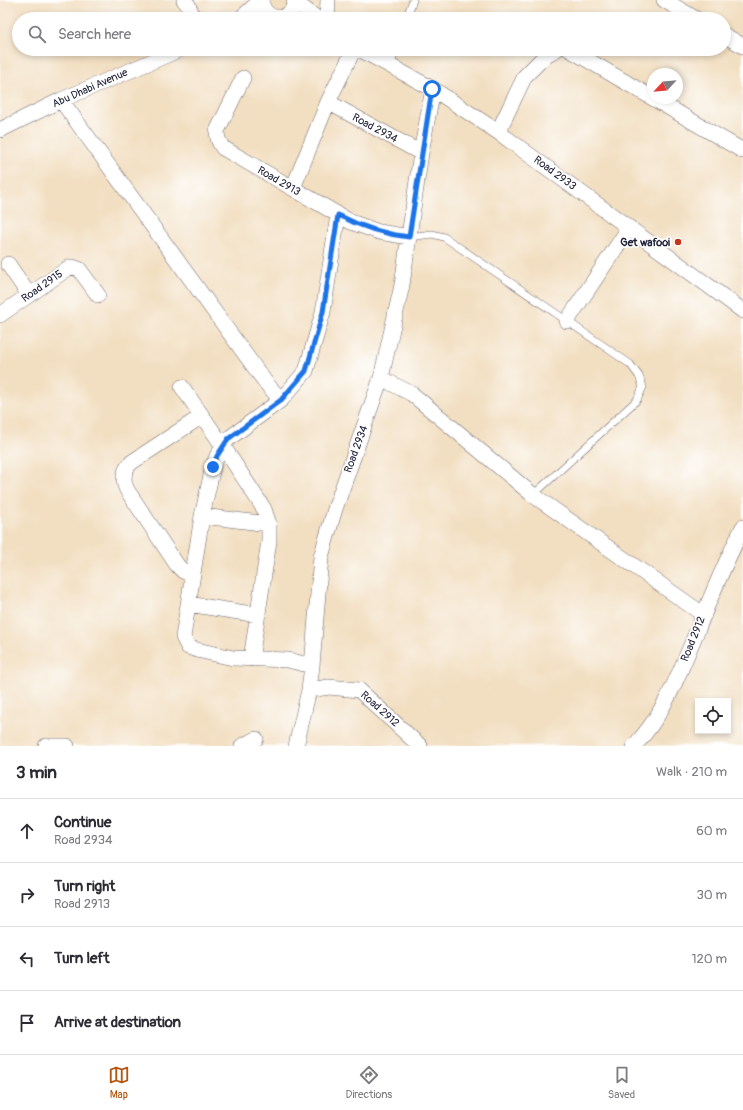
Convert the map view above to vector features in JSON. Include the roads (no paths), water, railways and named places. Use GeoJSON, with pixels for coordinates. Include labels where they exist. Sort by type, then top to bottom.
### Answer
{"type":"FeatureCollection","features":[{"type":"Feature","properties":{"kind":"street"},"geometry":{"type":"LineString","coordinates":[[184,0],[191,12]]}},
{"type":"Feature","properties":{"kind":"street"},"geometry":{"type":"LineString","coordinates":[[248,12],[261,0],[266,12]]}},
{"type":"Feature","properties":{"kind":"street"},"geometry":{"type":"LineString","coordinates":[[327,12],[328,0]]}},
{"type":"Feature","properties":{"kind":"street"},"geometry":{"type":"LineString","coordinates":[[664,0],[684,12]]}},
{"type":"Feature","properties":{"kind":"street"},"geometry":{"type":"LineString","coordinates":[[291,12],[295,1],[309,12]]}},
{"type":"Feature","properties":{"kind":"street"},"geometry":{"type":"LineString","coordinates":[[731,39],[743,46]]}},
{"type":"Feature","properties":{"kind":"street","name":"Abu Dhabi Avenue"},"geometry":{"type":"LineString","coordinates":[[0,130],[61,100],[164,56]]}},
{"type":"Feature","properties":{"kind":"street"},"geometry":{"type":"LineString","coordinates":[[293,188],[328,102],[351,56]]}},
{"type":"Feature","properties":{"kind":"street","name":"Road 2933"},"geometry":{"type":"LineString","coordinates":[[372,56],[432,89],[498,132],[743,311]]}},
{"type":"Feature","properties":{"kind":"street"},"geometry":{"type":"LineString","coordinates":[[498,132],[525,76],[544,56]]}},
{"type":"Feature","properties":{"kind":"street"},"geometry":{"type":"LineString","coordinates":[[581,56],[743,151]]}},
{"type":"Feature","properties":{"kind":"street","name":"Road 2913"},"geometry":{"type":"LineString","coordinates":[[243,78],[217,131],[217,138],[223,148],[338,215],[365,228],[409,237]]}},
{"type":"Feature","properties":{"kind":"street","name":"Road 2934"},"geometry":{"type":"LineString","coordinates":[[296,746],[309,690],[321,557],[335,509],[381,378],[402,285],[432,89]]}},
{"type":"Feature","properties":{"kind":"street"},"geometry":{"type":"LineString","coordinates":[[61,100],[266,383],[281,400]]}},
{"type":"Feature","properties":{"kind":"street","name":"Road 2934"},"geometry":{"type":"LineString","coordinates":[[328,102],[421,153]]}},
{"type":"Feature","properties":{"kind":"street"},"geometry":{"type":"LineString","coordinates":[[312,666],[288,660],[233,658],[196,650],[188,647],[183,637],[202,516],[213,467],[217,456],[223,446],[235,433],[281,400],[306,371],[323,312],[338,215]]}},
{"type":"Feature","properties":{"kind":"street"},"geometry":{"type":"LineString","coordinates":[[567,320],[630,228]]}},
{"type":"Feature","properties":{"kind":"street"},"geometry":{"type":"LineString","coordinates":[[8,264],[29,295]]}},
{"type":"Feature","properties":{"kind":"street","name":"Road 2915"},"geometry":{"type":"LineString","coordinates":[[0,315],[66,269],[73,267],[79,269],[98,295]]}},
{"type":"Feature","properties":{"kind":"street"},"geometry":{"type":"LineString","coordinates":[[381,378],[412,394],[533,495],[704,615]]}},
{"type":"Feature","properties":{"kind":"street"},"geometry":{"type":"LineString","coordinates":[[182,387],[260,502],[269,524],[269,541],[251,659]]}},
{"type":"Feature","properties":{"kind":"street"},"geometry":{"type":"LineString","coordinates":[[193,575],[183,571],[172,557],[127,490],[124,481],[125,470],[132,462],[202,416]]}},
{"type":"Feature","properties":{"kind":"street"},"geometry":{"type":"LineString","coordinates":[[202,516],[269,524]]}},
{"type":"Feature","properties":{"kind":"street","name":"Road 2912"},"geometry":{"type":"LineString","coordinates":[[634,746],[655,718],[674,686],[732,549],[743,527]]}},
{"type":"Feature","properties":{"kind":"street"},"geometry":{"type":"LineString","coordinates":[[188,604],[258,615]]}},
{"type":"Feature","properties":{"kind":"street","name":"Road 2912"},"geometry":{"type":"LineString","coordinates":[[309,690],[330,687],[359,690],[420,746]]}},
{"type":"Feature","properties":{"kind":"street"},"geometry":{"type":"LineString","coordinates":[[46,746],[66,746]]}},
{"type":"Feature","properties":{"kind":"lane"},"geometry":{"type":"LineString","coordinates":[[409,12],[413,0]]}},
{"type":"Feature","properties":{"kind":"lane"},"geometry":{"type":"LineString","coordinates":[[390,66],[394,56]]}},
{"type":"Feature","properties":{"kind":"lane"},"geometry":{"type":"LineString","coordinates":[[409,237],[432,234],[444,236],[630,364],[639,376],[643,387],[637,400],[533,495]]}},
{"type":"Feature","properties":{"kind":"place","name":"Get wafooi"},"geometry":{"type":"Point","coordinates":[678,242]}}]}
